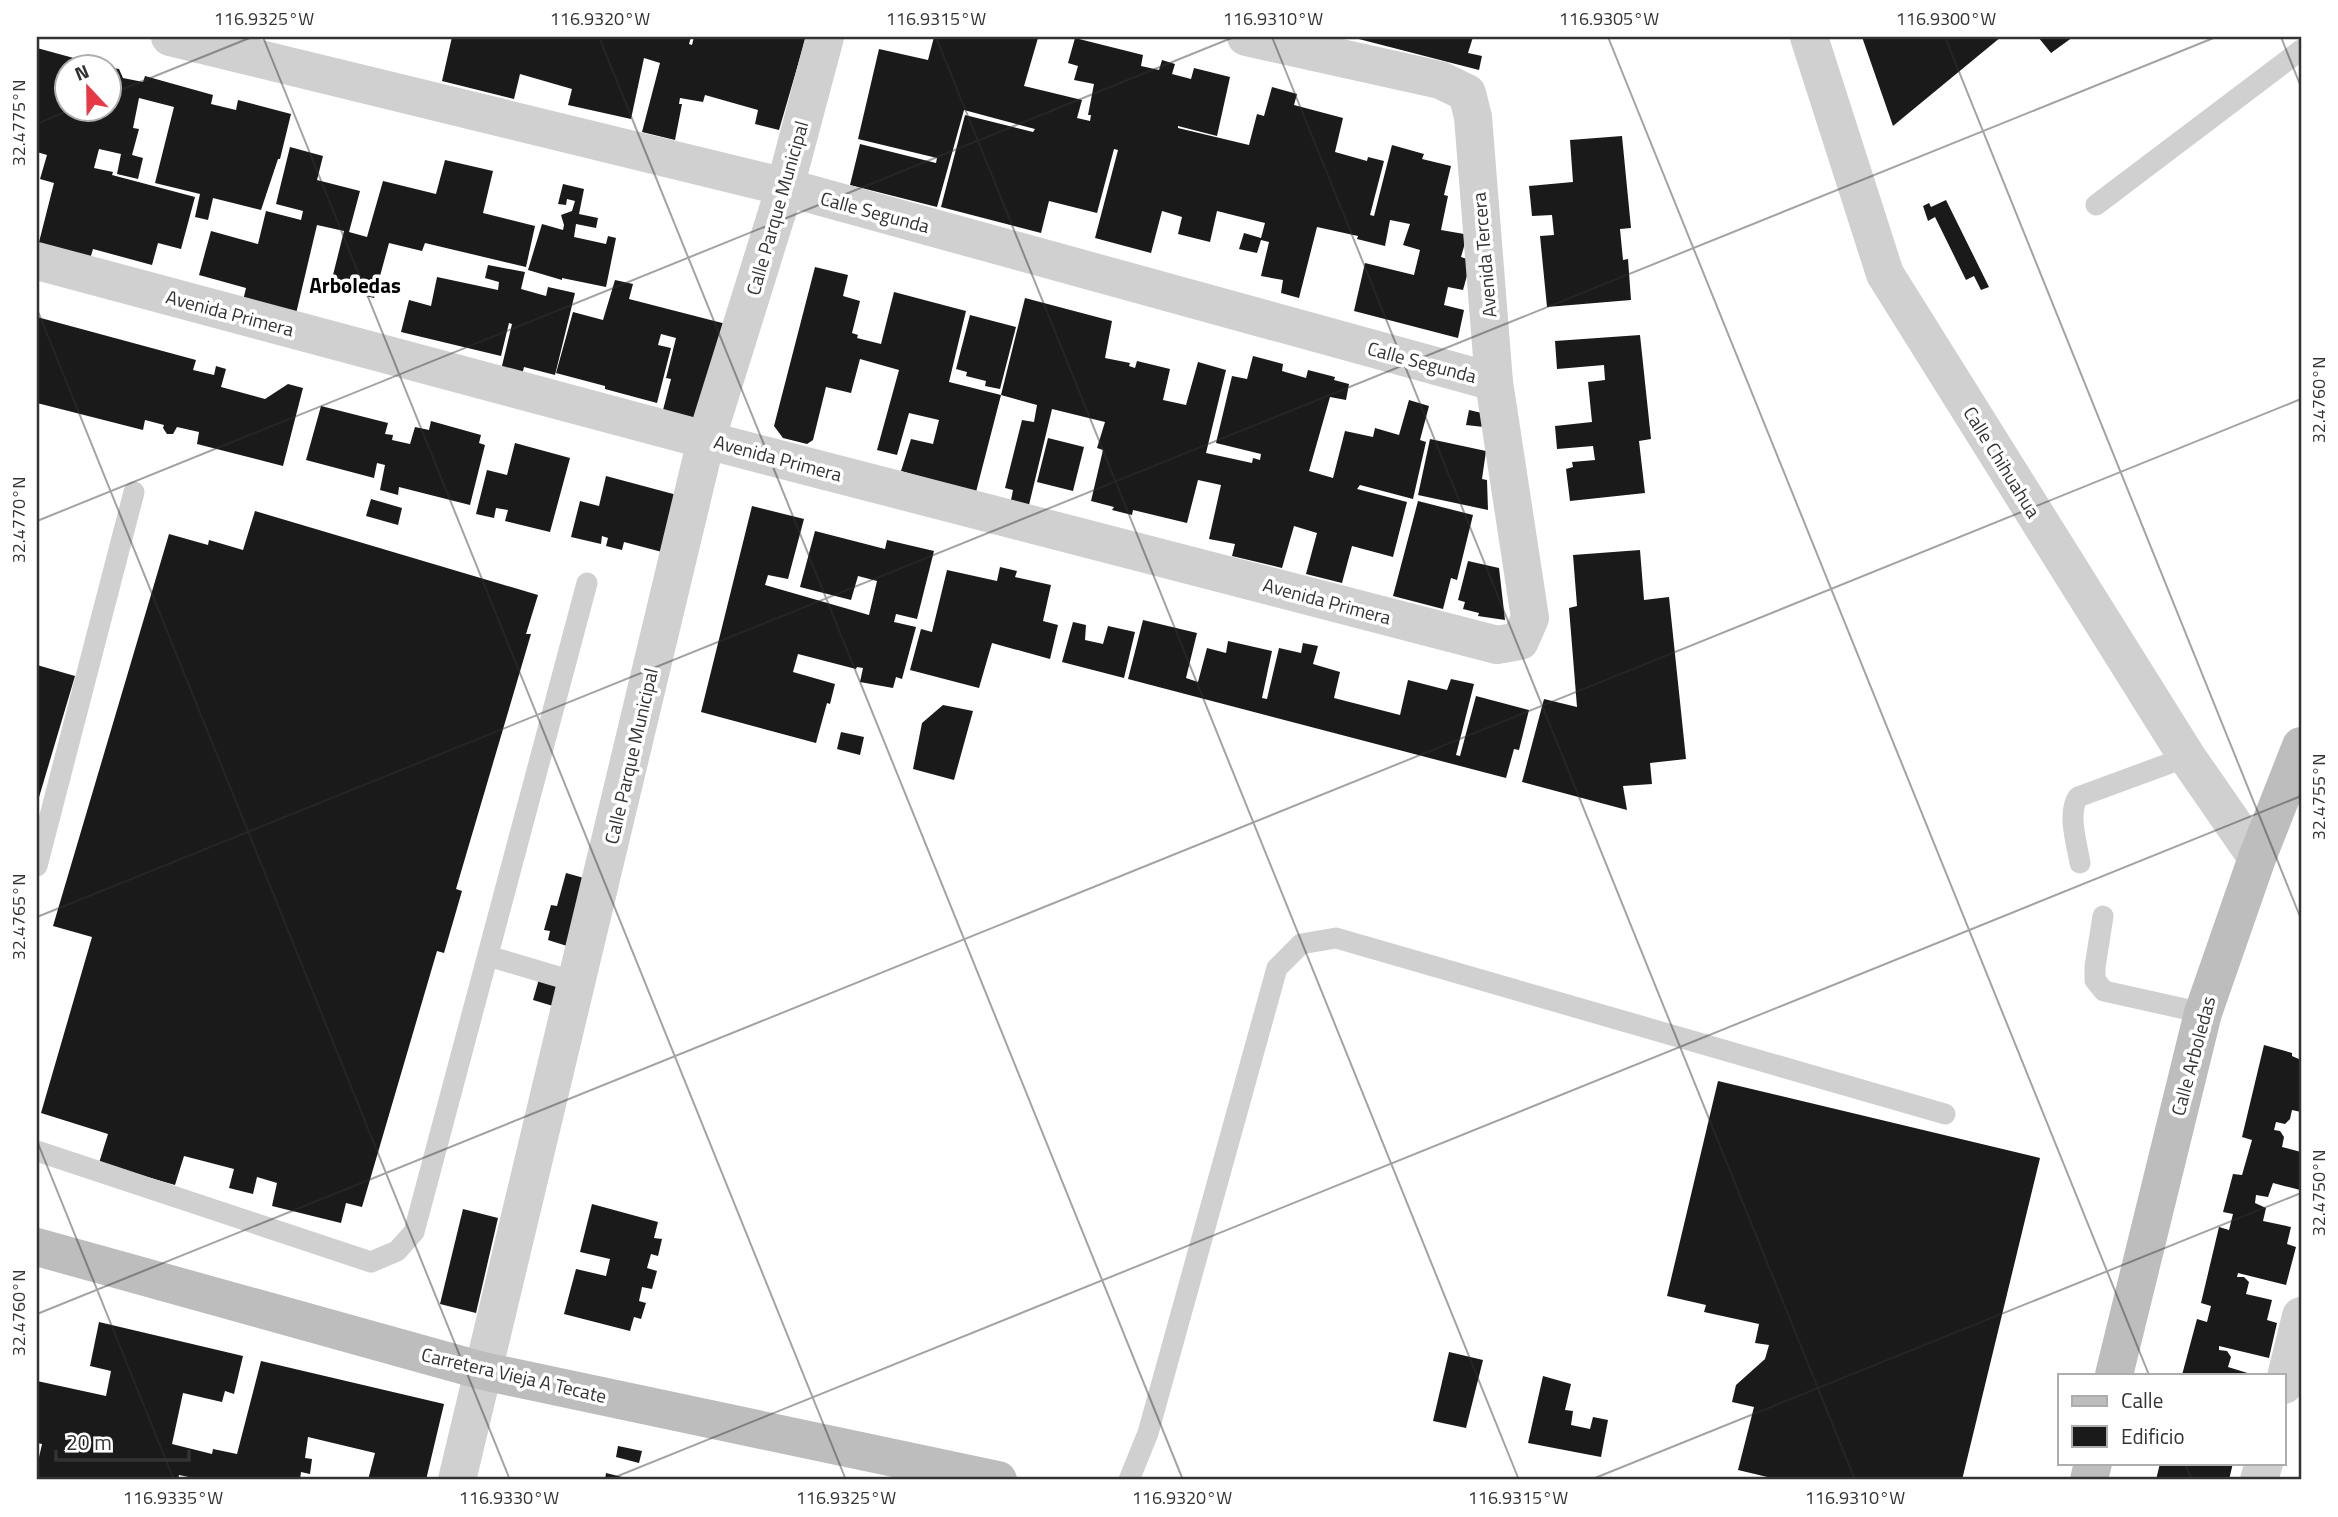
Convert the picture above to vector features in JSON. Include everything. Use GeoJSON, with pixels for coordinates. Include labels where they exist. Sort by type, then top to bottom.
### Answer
{"type":"FeatureCollection","features":[{"type":"Feature","properties":{"kind":"street","name":"Calle Segunda"},"geometry":{"type":"LineString","coordinates":[[170,37],[785,187],[1494,382]]}},
{"type":"Feature","properties":{"kind":"street","name":"Calle Parque Municipal"},"geometry":{"type":"LineString","coordinates":[[457,1480],[706,440],[785,187],[825,37]]}},
{"type":"Feature","properties":{"kind":"street","name":"Avenida Tercera"},"geometry":{"type":"LineString","coordinates":[[1246,37],[1440,80],[1467,93],[1473,117],[1494,382],[1530,618],[1520,641]]}},
{"type":"Feature","properties":{"kind":"street","name":"Calle Chihuahua"},"geometry":{"type":"LineString","coordinates":[[1809,37],[1885,274],[2187,757],[2257,858]]}},
{"type":"Feature","properties":{"kind":"street","name":"Avenida Primera"},"geometry":{"type":"LineString","coordinates":[[37,261],[706,440],[1497,645],[1520,641]]}},
{"type":"Feature","properties":{"kind":"street","name":"Calle Arboledas"},"geometry":{"type":"LineString","coordinates":[[2114,1374],[2203,1013],[2257,858],[2301,746]]}},
{"type":"Feature","properties":{"kind":"street","name":"Carretera Vieja A Tecate"},"geometry":{"type":"LineString","coordinates":[[37,1247],[483,1371],[998,1480]]}},
{"type":"Feature","properties":{"kind":"street"},"geometry":{"type":"LineString","coordinates":[[2286,1377],[2301,1316]]}},
{"type":"Feature","properties":{"kind":"lane"},"geometry":{"type":"LineString","coordinates":[[2096,205],[2301,50]]}},
{"type":"Feature","properties":{"kind":"lane"},"geometry":{"type":"LineString","coordinates":[[37,866],[134,492]]}},
{"type":"Feature","properties":{"kind":"lane"},"geometry":{"type":"LineString","coordinates":[[37,1152],[371,1262],[397,1251],[414,1232],[587,583]]}},
{"type":"Feature","properties":{"kind":"lane"},"geometry":{"type":"LineString","coordinates":[[2080,863],[2073,805],[2078,797],[2187,757]]}},
{"type":"Feature","properties":{"kind":"lane"},"geometry":{"type":"LineString","coordinates":[[2103,916],[2095,980],[2104,991],[2203,1013]]}},
{"type":"Feature","properties":{"kind":"lane"},"geometry":{"type":"LineString","coordinates":[[1129,1480],[1152,1419],[1277,968],[1301,944],[1336,937],[1945,1114]]}},
{"type":"Feature","properties":{"kind":"lane"},"geometry":{"type":"LineString","coordinates":[[488,956],[576,982]]}},
{"type":"Feature","properties":{"kind":"building"},"geometry":{"type":"Polygon","coordinates":[[[452,37],[691,37],[689,44],[692,45],[694,37],[806,37],[779,130],[755,124],[758,110],[705,95],[703,102],[680,98],[679,104],[682,104],[675,140],[642,132],[660,63],[644,58],[631,119],[568,105],[572,89],[520,74],[514,99],[442,81],[452,37]]]}},
{"type":"Feature","properties":{"kind":"building"},"geometry":{"type":"Polygon","coordinates":[[[934,37],[1038,38],[1024,86],[1082,100],[1077,118],[1090,121],[1091,115],[1088,115],[1094,84],[1074,80],[1078,66],[1068,63],[1075,38],[1143,55],[1141,66],[1159,70],[1162,60],[1175,64],[1172,74],[1191,79],[1194,68],[1230,77],[1217,136],[1178,128],[1249,145],[1257,114],[1264,116],[1272,87],[1297,94],[1294,105],[1343,118],[1335,152],[1367,161],[1368,157],[1384,161],[1370,215],[1374,216],[1392,145],[1424,154],[1422,159],[1451,166],[1444,195],[1448,196],[1441,230],[1464,234],[1465,243],[1461,257],[1467,259],[1468,272],[1463,290],[1448,287],[1444,305],[1464,310],[1458,338],[1354,311],[1365,263],[1414,275],[1420,250],[1403,245],[1410,224],[1390,220],[1385,246],[1357,239],[1358,236],[1317,227],[1299,298],[1281,293],[1283,280],[1261,276],[1269,242],[1261,240],[1257,253],[1239,249],[1244,233],[1261,238],[1265,223],[1217,211],[1210,242],[1178,234],[1182,217],[1162,211],[1151,253],[1095,238],[1118,150],[1114,149],[1097,213],[1049,201],[1041,233],[941,207],[965,115],[1033,132],[1035,129],[964,110],[937,207],[850,185],[860,144],[936,163],[937,158],[858,139],[879,49],[928,60],[934,37]]]}},
{"type":"Feature","properties":{"kind":"building"},"geometry":{"type":"Polygon","coordinates":[[[1351,37],[1473,37],[1468,53],[1482,56],[1479,70],[1351,37]]]}},
{"type":"Feature","properties":{"kind":"building"},"geometry":{"type":"Polygon","coordinates":[[[1862,37],[2001,37],[1893,126],[1862,37]]]}},
{"type":"Feature","properties":{"kind":"building"},"geometry":{"type":"Polygon","coordinates":[[[2038,37],[2073,37],[2051,53],[2038,37]]]}},
{"type":"Feature","properties":{"kind":"building"},"geometry":{"type":"Polygon","coordinates":[[[37,48],[52,52],[52,122],[122,122],[122,76],[143,82],[145,76],[213,95],[211,104],[236,110],[238,100],[291,114],[280,159],[261,210],[213,198],[208,220],[195,217],[200,194],[155,183],[174,107],[139,98],[133,128],[139,129],[132,155],[143,158],[138,179],[117,174],[121,154],[99,149],[94,168],[195,197],[181,249],[158,243],[152,265],[93,249],[88,266],[37,250],[54,183],[40,179],[47,155],[37,152],[37,48]]]}},
{"type":"Feature","properties":{"kind":"building"},"geometry":{"type":"Polygon","coordinates":[[[1622,136],[1631,228],[1620,229],[1623,260],[1628,259],[1631,300],[1547,307],[1540,236],[1554,235],[1552,215],[1532,216],[1529,186],[1573,182],[1570,140],[1622,136]]]}},
{"type":"Feature","properties":{"kind":"building"},"geometry":{"type":"Polygon","coordinates":[[[290,147],[323,156],[317,180],[360,191],[349,232],[367,237],[383,181],[436,194],[445,160],[493,171],[483,213],[535,226],[526,267],[425,243],[422,251],[389,243],[374,298],[330,287],[344,231],[317,225],[295,318],[242,305],[246,288],[199,275],[211,231],[258,244],[266,211],[301,220],[303,211],[276,204],[290,147]]]}},
{"type":"Feature","properties":{"kind":"building"},"geometry":{"type":"Polygon","coordinates":[[[563,184],[584,189],[579,214],[598,218],[596,228],[576,224],[574,237],[606,244],[608,236],[616,238],[606,287],[562,280],[528,270],[542,224],[563,230],[561,215],[572,211],[575,201],[567,199],[566,205],[558,204],[563,184]]]}},
{"type":"Feature","properties":{"kind":"building"},"geometry":{"type":"Polygon","coordinates":[[[1946,200],[1989,287],[1981,290],[1974,276],[1966,280],[1935,217],[1928,221],[1923,206],[1929,203],[1931,207],[1946,200]]]}},
{"type":"Feature","properties":{"kind":"building"},"geometry":{"type":"Polygon","coordinates":[[[488,265],[525,272],[521,289],[546,296],[548,287],[575,293],[555,375],[524,367],[522,375],[501,370],[512,324],[509,323],[501,356],[401,332],[409,300],[431,306],[437,277],[498,290],[499,282],[485,278],[488,265]]]}},
{"type":"Feature","properties":{"kind":"building"},"geometry":{"type":"Polygon","coordinates":[[[815,267],[848,275],[843,296],[860,301],[852,333],[858,335],[857,338],[881,344],[894,292],[966,311],[949,382],[1001,395],[976,492],[901,471],[911,439],[933,444],[939,420],[909,413],[897,455],[877,450],[899,370],[860,359],[851,393],[826,387],[813,440],[807,444],[783,438],[774,426],[815,267]]]}},
{"type":"Feature","properties":{"kind":"building"},"geometry":{"type":"Polygon","coordinates":[[[615,280],[633,284],[629,299],[730,325],[706,421],[663,410],[671,379],[666,378],[676,338],[661,334],[658,345],[671,348],[657,403],[556,373],[573,312],[603,320],[615,280]]]}},
{"type":"Feature","properties":{"kind":"building"},"geometry":{"type":"Polygon","coordinates":[[[1025,298],[1112,321],[1105,358],[1130,363],[1129,366],[1135,368],[1137,361],[1170,369],[1163,400],[1186,405],[1198,362],[1226,370],[1206,453],[1252,463],[1253,458],[1260,460],[1261,454],[1216,443],[1232,376],[1247,379],[1253,356],[1283,364],[1282,371],[1306,378],[1308,370],[1335,377],[1334,380],[1349,384],[1346,400],[1330,397],[1309,471],[1333,478],[1345,431],[1373,437],[1375,428],[1399,435],[1409,400],[1429,406],[1420,440],[1426,442],[1413,499],[1360,485],[1357,489],[1407,502],[1393,557],[1352,546],[1342,583],[1306,574],[1317,533],[1294,526],[1282,568],[1232,556],[1235,544],[1209,539],[1221,485],[1198,480],[1187,523],[1133,510],[1132,515],[1091,501],[1103,450],[1097,448],[1105,422],[1052,409],[1029,505],[1011,500],[1013,490],[1005,488],[1022,420],[1034,422],[1037,405],[1001,395],[1025,298]]]}},
{"type":"Feature","properties":{"kind":"building"},"geometry":{"type":"Polygon","coordinates":[[[970,315],[1016,327],[1000,389],[985,386],[986,381],[966,376],[967,372],[956,369],[970,315]]]}},
{"type":"Feature","properties":{"kind":"building"},"geometry":{"type":"Polygon","coordinates":[[[37,317],[196,360],[193,370],[214,375],[216,366],[226,369],[221,387],[265,399],[288,384],[303,388],[283,466],[197,444],[199,432],[177,427],[173,434],[167,434],[164,425],[145,420],[143,430],[37,403],[37,317]]]}},
{"type":"Feature","properties":{"kind":"building"},"geometry":{"type":"Polygon","coordinates":[[[1640,335],[1651,439],[1639,441],[1645,493],[1570,501],[1566,469],[1573,467],[1572,462],[1595,460],[1593,446],[1557,449],[1555,426],[1592,422],[1588,382],[1605,380],[1604,365],[1557,369],[1555,341],[1640,335]]]}},
{"type":"Feature","properties":{"kind":"building"},"geometry":{"type":"Polygon","coordinates":[[[321,406],[388,423],[385,434],[393,435],[392,440],[410,444],[415,427],[429,430],[431,421],[481,435],[479,443],[485,445],[470,505],[399,487],[398,495],[380,490],[385,465],[377,463],[374,478],[306,460],[321,406]]]}},
{"type":"Feature","properties":{"kind":"building"},"geometry":{"type":"Polygon","coordinates":[[[1469,410],[1482,413],[1484,427],[1466,425],[1469,410]]]}},
{"type":"Feature","properties":{"kind":"building"},"geometry":{"type":"Polygon","coordinates":[[[1048,438],[1084,447],[1073,491],[1037,482],[1048,438]]]}},
{"type":"Feature","properties":{"kind":"building"},"geometry":{"type":"Polygon","coordinates":[[[1430,439],[1486,451],[1482,479],[1487,480],[1488,510],[1418,495],[1430,439]]]}},
{"type":"Feature","properties":{"kind":"building"},"geometry":{"type":"Polygon","coordinates":[[[515,443],[570,458],[550,532],[505,521],[508,510],[496,508],[494,518],[476,514],[487,470],[507,475],[515,443]]]}},
{"type":"Feature","properties":{"kind":"building"},"geometry":{"type":"Polygon","coordinates":[[[606,476],[677,495],[662,552],[624,542],[622,550],[606,546],[608,538],[602,536],[601,544],[571,537],[580,501],[599,506],[606,476]]]}},
{"type":"Feature","properties":{"kind":"building"},"geometry":{"type":"Polygon","coordinates":[[[371,499],[402,508],[398,525],[366,516],[371,499]]]}},
{"type":"Feature","properties":{"kind":"building"},"geometry":{"type":"Polygon","coordinates":[[[1418,501],[1473,515],[1457,580],[1451,578],[1443,609],[1393,596],[1418,501]]]}},
{"type":"Feature","properties":{"kind":"building"},"geometry":{"type":"Polygon","coordinates":[[[752,506],[804,519],[788,579],[768,575],[765,585],[869,615],[877,581],[858,576],[851,600],[800,587],[815,531],[885,549],[887,540],[934,551],[917,619],[896,614],[894,622],[916,627],[902,679],[896,677],[893,688],[860,682],[863,668],[856,669],[798,654],[793,672],[835,684],[816,743],[701,712],[752,506]]]}},
{"type":"Feature","properties":{"kind":"building"},"geometry":{"type":"Polygon","coordinates":[[[255,511],[538,595],[526,634],[531,634],[456,889],[462,891],[444,953],[437,951],[362,1207],[346,1203],[341,1223],[272,1206],[277,1183],[257,1177],[253,1194],[229,1188],[234,1169],[184,1156],[175,1185],[99,1163],[108,1134],[41,1113],[92,937],[53,926],[169,534],[208,545],[209,540],[243,550],[255,511]]]}},
{"type":"Feature","properties":{"kind":"building"},"geometry":{"type":"Polygon","coordinates":[[[1640,550],[1644,600],[1669,597],[1686,759],[1650,763],[1652,784],[1623,786],[1627,810],[1522,782],[1544,699],[1577,707],[1569,608],[1577,606],[1573,555],[1640,550]]]}},
{"type":"Feature","properties":{"kind":"building"},"geometry":{"type":"Polygon","coordinates":[[[1468,561],[1499,568],[1505,620],[1478,616],[1479,613],[1463,609],[1465,602],[1458,600],[1468,561]]]}},
{"type":"Feature","properties":{"kind":"building"},"geometry":{"type":"Polygon","coordinates":[[[1000,567],[1017,571],[1015,577],[1051,585],[1043,621],[1058,625],[1050,659],[992,643],[979,688],[910,670],[921,629],[932,632],[947,570],[997,581],[1000,567]]]}},
{"type":"Feature","properties":{"kind":"building"},"geometry":{"type":"Polygon","coordinates":[[[1143,620],[1197,633],[1186,678],[1198,682],[1207,648],[1226,653],[1228,641],[1272,651],[1262,698],[1267,699],[1279,648],[1301,653],[1303,643],[1318,646],[1313,664],[1340,672],[1334,698],[1400,715],[1408,680],[1447,690],[1451,679],[1474,684],[1456,755],[1460,756],[1476,696],[1529,710],[1519,750],[1514,749],[1506,778],[1128,679],[1143,620]]]}},
{"type":"Feature","properties":{"kind":"building"},"geometry":{"type":"Polygon","coordinates":[[[1073,622],[1086,625],[1085,640],[1103,644],[1108,626],[1135,632],[1124,678],[1062,662],[1073,622]]]}},
{"type":"Feature","properties":{"kind":"building"},"geometry":{"type":"Polygon","coordinates":[[[37,665],[75,676],[37,804],[37,665]]]}},
{"type":"Feature","properties":{"kind":"building"},"geometry":{"type":"Polygon","coordinates":[[[943,705],[973,711],[954,780],[913,769],[922,723],[943,705]]]}},
{"type":"Feature","properties":{"kind":"building"},"geometry":{"type":"Polygon","coordinates":[[[841,732],[864,737],[860,755],[837,749],[841,732]]]}},
{"type":"Feature","properties":{"kind":"building"},"geometry":{"type":"Polygon","coordinates":[[[566,873],[584,878],[567,946],[548,940],[550,931],[544,930],[551,905],[557,906],[566,873]]]}},
{"type":"Feature","properties":{"kind":"building"},"geometry":{"type":"Polygon","coordinates":[[[539,979],[559,986],[553,1006],[533,1000],[539,979]]]}},
{"type":"Feature","properties":{"kind":"building"},"geometry":{"type":"Polygon","coordinates":[[[2264,1045],[2292,1053],[2292,1056],[2301,1060],[2301,1112],[2292,1110],[2290,1119],[2285,1124],[2276,1122],[2274,1130],[2280,1131],[2284,1137],[2282,1147],[2301,1152],[2300,1190],[2273,1183],[2268,1197],[2256,1195],[2255,1203],[2266,1208],[2263,1221],[2291,1227],[2287,1244],[2296,1247],[2286,1285],[2238,1273],[2237,1277],[2244,1277],[2249,1282],[2246,1294],[2272,1300],[2267,1320],[2277,1323],[2269,1358],[2219,1346],[2219,1350],[2227,1351],[2231,1357],[2228,1367],[2251,1374],[2182,1374],[2197,1319],[2207,1322],[2211,1306],[2201,1303],[2219,1227],[2229,1230],[2233,1214],[2223,1212],[2233,1174],[2242,1175],[2252,1140],[2242,1137],[2264,1045]]]}},
{"type":"Feature","properties":{"kind":"building"},"geometry":{"type":"Polygon","coordinates":[[[1718,1081],[2040,1158],[1962,1480],[1780,1480],[1738,1470],[1754,1407],[1732,1402],[1736,1385],[1765,1359],[1769,1345],[1755,1343],[1759,1324],[1704,1312],[1706,1305],[1667,1296],[1718,1081]]]}},
{"type":"Feature","properties":{"kind":"building"},"geometry":{"type":"Polygon","coordinates":[[[592,1204],[658,1222],[654,1238],[662,1239],[658,1256],[651,1254],[647,1268],[657,1271],[652,1289],[642,1287],[639,1301],[646,1303],[641,1319],[634,1317],[630,1331],[564,1314],[576,1269],[606,1276],[610,1259],[580,1252],[592,1204]]]}},
{"type":"Feature","properties":{"kind":"building"},"geometry":{"type":"Polygon","coordinates":[[[463,1209],[498,1218],[476,1313],[440,1304],[463,1209]]]}},
{"type":"Feature","properties":{"kind":"building"},"geometry":{"type":"Polygon","coordinates":[[[99,1322],[243,1356],[234,1394],[225,1391],[222,1402],[183,1393],[172,1444],[212,1454],[213,1449],[237,1454],[261,1361],[444,1404],[426,1480],[368,1480],[375,1453],[308,1437],[305,1458],[312,1459],[310,1474],[301,1472],[300,1480],[203,1480],[179,1475],[178,1480],[37,1480],[42,1444],[37,1443],[37,1381],[106,1396],[111,1371],[90,1366],[99,1322]]]}},
{"type":"Feature","properties":{"kind":"building"},"geometry":{"type":"Polygon","coordinates":[[[1449,1352],[1483,1360],[1466,1428],[1433,1421],[1449,1352]]]}},
{"type":"Feature","properties":{"kind":"building"},"geometry":{"type":"Polygon","coordinates":[[[1543,1376],[1571,1384],[1565,1410],[1573,1411],[1571,1425],[1590,1429],[1593,1417],[1608,1420],[1601,1457],[1528,1443],[1543,1376]]]}},
{"type":"Feature","properties":{"kind":"building"},"geometry":{"type":"Polygon","coordinates":[[[618,1446],[642,1451],[639,1463],[616,1457],[618,1446]]]}},
{"type":"Feature","properties":{"kind":"building"},"geometry":{"type":"Polygon","coordinates":[[[2160,1464],[2233,1464],[2229,1480],[2201,1477],[2201,1480],[2156,1480],[2160,1464]]]}},
{"type":"Feature","properties":{"kind":"building"},"geometry":{"type":"Polygon","coordinates":[[[606,1473],[622,1477],[621,1480],[605,1480],[606,1473]]]}},
{"type":"Feature","properties":{"kind":"district","name":"Arboledas"},"geometry":{"type":"Point","coordinates":[355,286]}}]}
